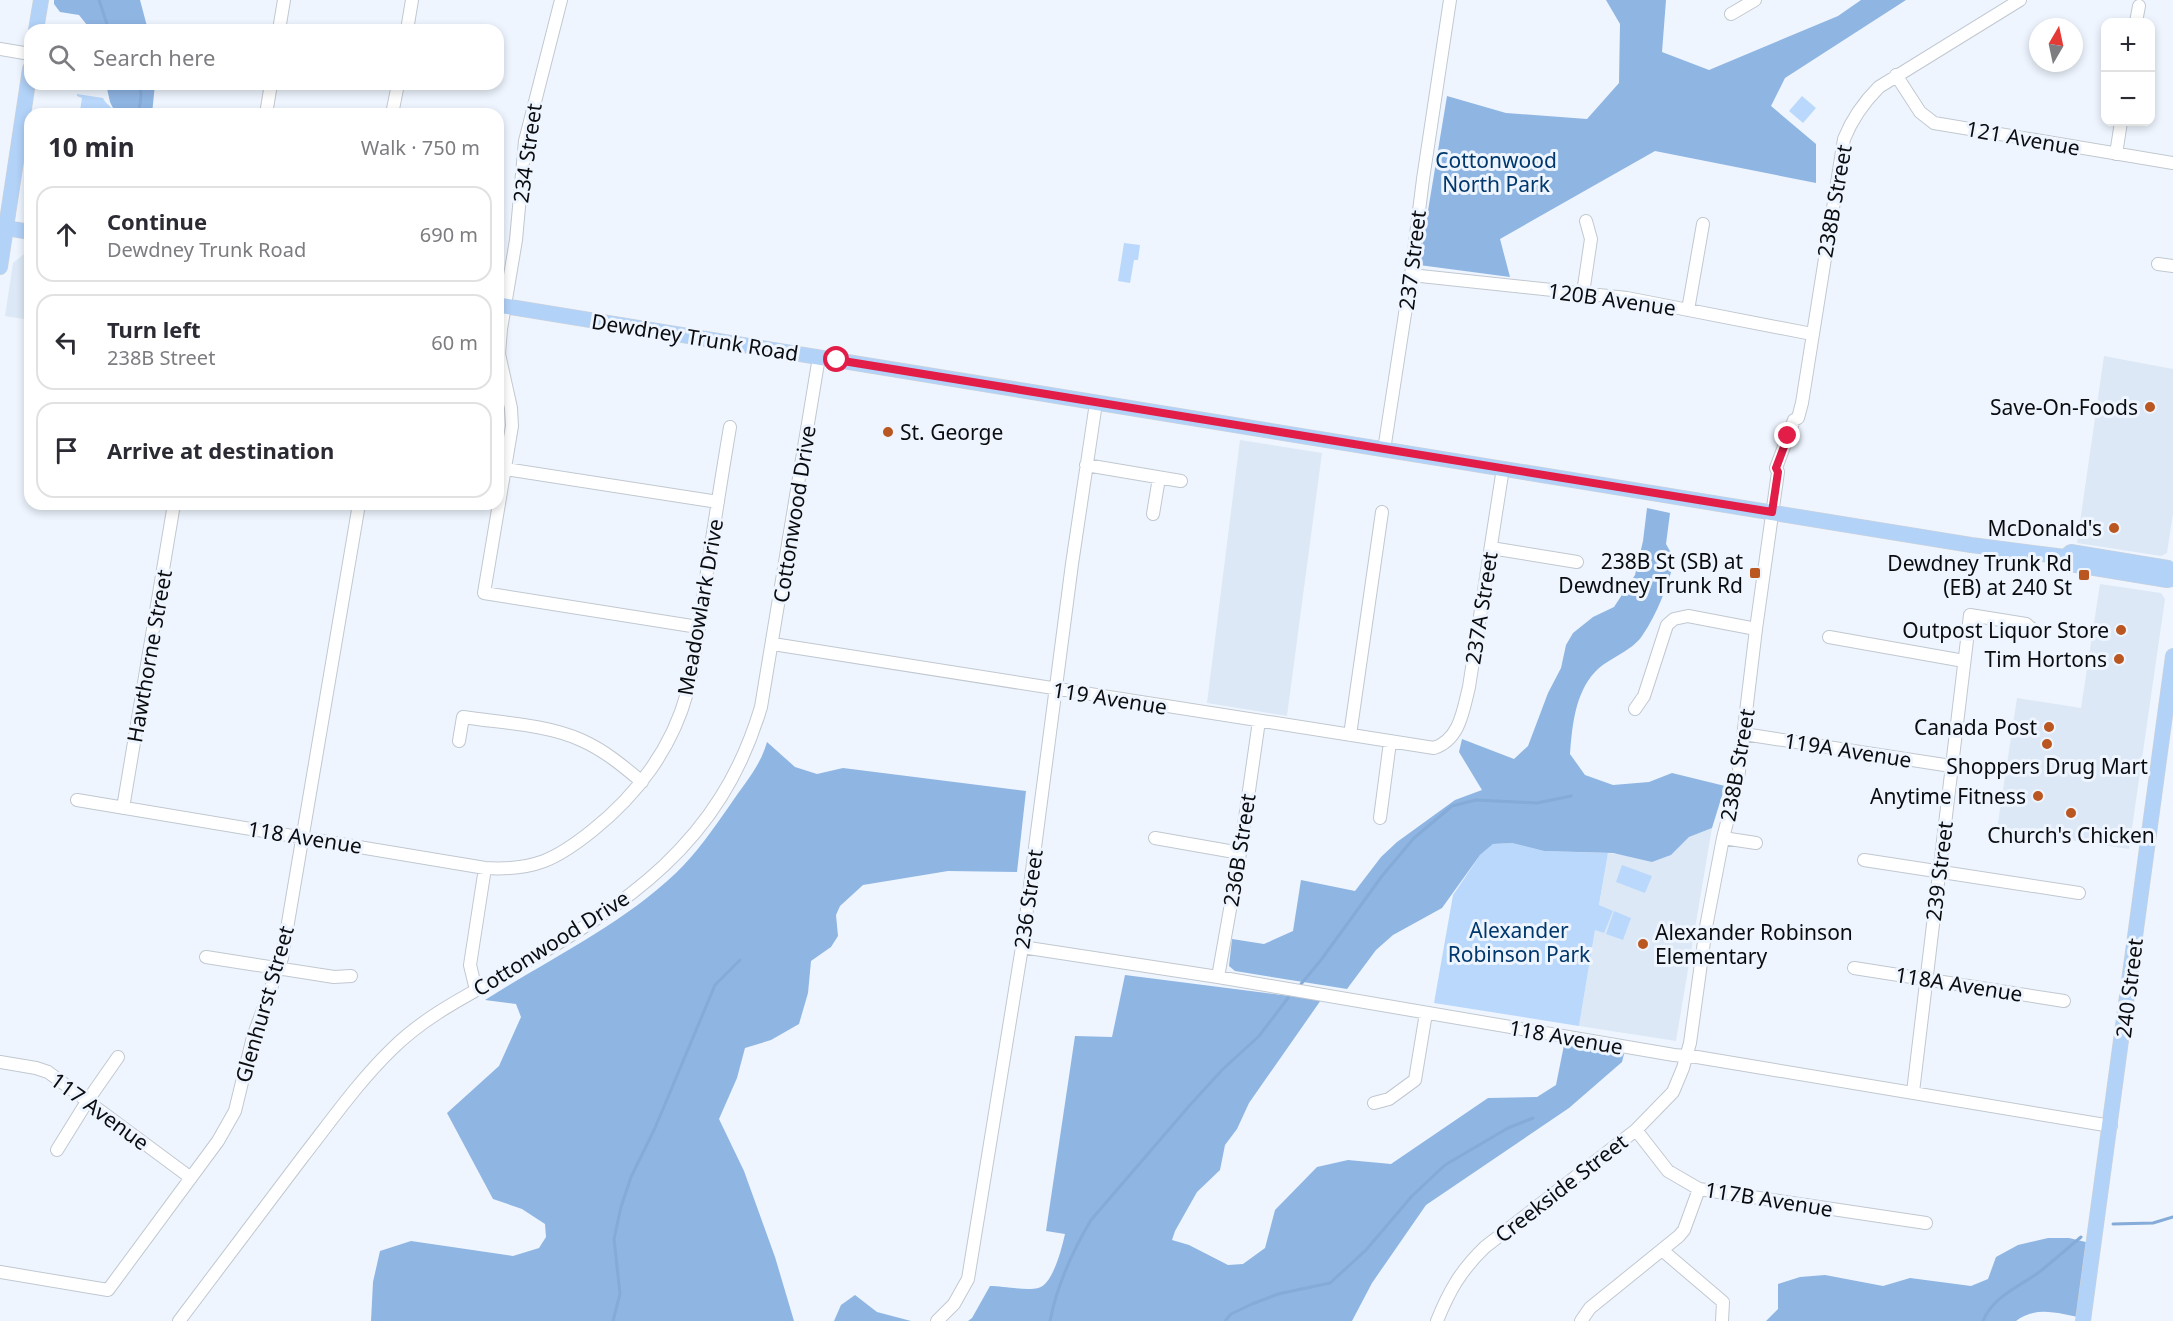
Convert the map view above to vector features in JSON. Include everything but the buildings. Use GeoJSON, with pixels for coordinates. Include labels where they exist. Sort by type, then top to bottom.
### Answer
{"type":"FeatureCollection","features":[{"type":"Feature","properties":{"kind":"main road"},"geometry":{"type":"LineString","coordinates":[[37,24],[41,0]]}},
{"type":"Feature","properties":{"kind":"main road"},"geometry":{"type":"LineString","coordinates":[[0,267],[3,228],[26,90]]}},
{"type":"Feature","properties":{"kind":"main road"},"geometry":{"type":"LineString","coordinates":[[3,228],[24,231]]}},
{"type":"Feature","properties":{"kind":"main road","name":"Dewdney Trunk Road"},"geometry":{"type":"LineString","coordinates":[[504,305],[1384,450],[1971,545],[2065,558],[2070,564],[2167,580],[2173,579]]}},
{"type":"Feature","properties":{"kind":"main road","name":"Dewdney Trunk Road"},"geometry":{"type":"LineString","coordinates":[[2065,558],[2071,552],[2168,568],[2173,571]]}},
{"type":"Feature","properties":{"kind":"main road","name":"240 Street"},"geometry":{"type":"LineString","coordinates":[[2083,1321],[2173,656]]}},
{"type":"Feature","properties":{"kind":"street"},"geometry":{"type":"LineString","coordinates":[[280,24],[284,0]]}},
{"type":"Feature","properties":{"kind":"street"},"geometry":{"type":"LineString","coordinates":[[407,24],[412,0]]}},
{"type":"Feature","properties":{"kind":"street","name":"234 Street"},"geometry":{"type":"LineString","coordinates":[[504,295],[517,229],[525,141],[561,0]]}},
{"type":"Feature","properties":{"kind":"street","name":"237 Street"},"geometry":{"type":"LineString","coordinates":[[1384,450],[1450,0]]}},
{"type":"Feature","properties":{"kind":"street"},"geometry":{"type":"LineString","coordinates":[[1731,15],[1755,0]]}},
{"type":"Feature","properties":{"kind":"street","name":"238B Street"},"geometry":{"type":"LineString","coordinates":[[1687,1057],[1706,927],[1723,838],[1738,779],[1778,472],[1776,468],[1794,420],[1798,418],[1844,139],[1867,99],[1879,87],[2020,0]]}},
{"type":"Feature","properties":{"kind":"street"},"geometry":{"type":"LineString","coordinates":[[2137,18],[2139,6]]}},
{"type":"Feature","properties":{"kind":"street"},"geometry":{"type":"LineString","coordinates":[[0,49],[24,53]]}},
{"type":"Feature","properties":{"kind":"street","name":"121 Avenue"},"geometry":{"type":"LineString","coordinates":[[1896,75],[1920,112],[1934,123],[2173,163]]}},
{"type":"Feature","properties":{"kind":"street"},"geometry":{"type":"LineString","coordinates":[[267,108],[270,90]]}},
{"type":"Feature","properties":{"kind":"street"},"geometry":{"type":"LineString","coordinates":[[394,108],[397,90]]}},
{"type":"Feature","properties":{"kind":"street"},"geometry":{"type":"LineString","coordinates":[[2116,154],[2120,126]]}},
{"type":"Feature","properties":{"kind":"street"},"geometry":{"type":"LineString","coordinates":[[1584,293],[1591,239],[1586,221]]}},
{"type":"Feature","properties":{"kind":"street"},"geometry":{"type":"LineString","coordinates":[[1688,310],[1703,224]]}},
{"type":"Feature","properties":{"kind":"street"},"geometry":{"type":"LineString","coordinates":[[2158,264],[2173,266]]}},
{"type":"Feature","properties":{"kind":"street","name":"120B Avenue"},"geometry":{"type":"LineString","coordinates":[[1411,275],[1627,298],[1812,334]]}},
{"type":"Feature","properties":{"kind":"street","name":"Cottonwood Drive"},"geometry":{"type":"LineString","coordinates":[[179,1321],[341,1107],[384,1058],[425,1022],[613,908],[661,869],[697,832],[735,773],[751,739],[761,707],[819,357]]}},
{"type":"Feature","properties":{"kind":"street","name":"234 Street"},"geometry":{"type":"LineString","coordinates":[[504,378],[512,417],[504,480]]}},
{"type":"Feature","properties":{"kind":"street","name":"236 Street"},"geometry":{"type":"LineString","coordinates":[[937,1321],[954,1304],[968,1279],[1022,947],[1096,403]]}},
{"type":"Feature","properties":{"kind":"street","name":"Meadowlark Drive"},"geometry":{"type":"LineString","coordinates":[[532,866],[562,854],[615,812],[642,782],[678,720],[690,681],[730,427]]}},
{"type":"Feature","properties":{"kind":"street"},"geometry":{"type":"LineString","coordinates":[[1086,465],[1181,481]]}},
{"type":"Feature","properties":{"kind":"street","name":"237A Street"},"geometry":{"type":"LineString","coordinates":[[1446,744],[1460,722],[1469,687],[1503,468]]}},
{"type":"Feature","properties":{"kind":"street"},"geometry":{"type":"LineString","coordinates":[[506,469],[718,502]]}},
{"type":"Feature","properties":{"kind":"street"},"geometry":{"type":"LineString","coordinates":[[1153,514],[1159,478]]}},
{"type":"Feature","properties":{"kind":"street","name":"Hawthorne Street"},"geometry":{"type":"LineString","coordinates":[[123,808],[173,510]]}},
{"type":"Feature","properties":{"kind":"street","name":"Glenhurst Street"},"geometry":{"type":"LineString","coordinates":[[0,1272],[108,1290],[223,1134],[234,1111],[253,1037],[282,958],[358,510]]}},
{"type":"Feature","properties":{"kind":"street","name":"234 Street"},"geometry":{"type":"LineString","coordinates":[[499,510],[484,593],[699,627]]}},
{"type":"Feature","properties":{"kind":"street"},"geometry":{"type":"LineString","coordinates":[[1350,735],[1382,513]]}},
{"type":"Feature","properties":{"kind":"street"},"geometry":{"type":"LineString","coordinates":[[1491,548],[1577,562]]}},
{"type":"Feature","properties":{"kind":"street","name":"239 Street"},"geometry":{"type":"LineString","coordinates":[[1913,1092],[1970,615],[2026,624],[2037,633]]}},
{"type":"Feature","properties":{"kind":"street"},"geometry":{"type":"LineString","coordinates":[[1635,709],[1644,696],[1667,625],[1674,619],[1688,616],[1756,629]]}},
{"type":"Feature","properties":{"kind":"street"},"geometry":{"type":"LineString","coordinates":[[1829,637],[1964,661]]}},
{"type":"Feature","properties":{"kind":"street","name":"119 Avenue"},"geometry":{"type":"LineString","coordinates":[[773,644],[1390,742],[1434,748],[1446,744]]}},
{"type":"Feature","properties":{"kind":"street"},"geometry":{"type":"LineString","coordinates":[[459,741],[463,717],[548,730],[592,745],[642,782]]}},
{"type":"Feature","properties":{"kind":"street","name":"236B Street"},"geometry":{"type":"LineString","coordinates":[[1218,977],[1240,853],[1259,722]]}},
{"type":"Feature","properties":{"kind":"street","name":"119A Avenue"},"geometry":{"type":"LineString","coordinates":[[1744,734],[1952,766]]}},
{"type":"Feature","properties":{"kind":"street"},"geometry":{"type":"LineString","coordinates":[[1380,818],[1390,742]]}},
{"type":"Feature","properties":{"kind":"street","name":"118 Avenue"},"geometry":{"type":"LineString","coordinates":[[78,800],[485,868],[514,869],[532,866]]}},
{"type":"Feature","properties":{"kind":"street"},"geometry":{"type":"LineString","coordinates":[[1155,838],[1240,853]]}},
{"type":"Feature","properties":{"kind":"street"},"geometry":{"type":"LineString","coordinates":[[1723,838],[1756,843]]}},
{"type":"Feature","properties":{"kind":"street"},"geometry":{"type":"LineString","coordinates":[[1864,861],[2079,893]]}},
{"type":"Feature","properties":{"kind":"street"},"geometry":{"type":"LineString","coordinates":[[476,990],[470,964],[485,868]]}},
{"type":"Feature","properties":{"kind":"street","name":"118 Avenue"},"geometry":{"type":"LineString","coordinates":[[1022,947],[1218,977],[2110,1126]]}},
{"type":"Feature","properties":{"kind":"street"},"geometry":{"type":"LineString","coordinates":[[206,957],[334,977],[351,976]]}},
{"type":"Feature","properties":{"kind":"street","name":"118A Avenue"},"geometry":{"type":"LineString","coordinates":[[1854,968],[2064,1001]]}},
{"type":"Feature","properties":{"kind":"street"},"geometry":{"type":"LineString","coordinates":[[1374,1103],[1389,1099],[1415,1080],[1426,1013]]}},
{"type":"Feature","properties":{"kind":"street"},"geometry":{"type":"LineString","coordinates":[[57,1150],[118,1057]]}},
{"type":"Feature","properties":{"kind":"street","name":"Creekside Street"},"geometry":{"type":"LineString","coordinates":[[1437,1321],[1445,1299],[1465,1266],[1636,1130],[1673,1092],[1687,1057]]}},
{"type":"Feature","properties":{"kind":"street","name":"117 Avenue"},"geometry":{"type":"LineString","coordinates":[[0,1062],[48,1072],[191,1178]]}},
{"type":"Feature","properties":{"kind":"street","name":"117B Avenue"},"geometry":{"type":"LineString","coordinates":[[1636,1130],[1668,1171],[1699,1189],[1926,1223]]}},
{"type":"Feature","properties":{"kind":"street"},"geometry":{"type":"LineString","coordinates":[[1581,1321],[1590,1308],[1684,1230],[1699,1189]]}},
{"type":"Feature","properties":{"kind":"street"},"geometry":{"type":"LineString","coordinates":[[1662,1250],[1723,1302],[1722,1321]]}},
{"type":"Feature","properties":{"kind":"shaded area"},"geometry":{"type":"Polygon","coordinates":[[[24,254],[24,319],[5,316],[13,263],[24,254]]]}},
{"type":"Feature","properties":{"kind":"shaded area"},"geometry":{"type":"Polygon","coordinates":[[[2104,356],[2173,369],[2173,514],[2167,553],[2161,556],[2077,543],[2104,356]]]}},
{"type":"Feature","properties":{"kind":"shaded area"},"geometry":{"type":"Polygon","coordinates":[[[1240,440],[1322,453],[1287,716],[1207,703],[1240,440]]]}},
{"type":"Feature","properties":{"kind":"shaded area"},"geometry":{"type":"Polygon","coordinates":[[[2100,584],[2161,593],[2165,599],[2129,849],[1997,829],[2017,698],[2081,708],[2100,584]]]}},
{"type":"Feature","properties":{"kind":"shaded area","name":"Alexander Robinson Elementary"},"geometry":{"type":"Polygon","coordinates":[[[1712,828],[1676,1041],[1579,1026],[1608,853],[1632,856],[1652,862],[1671,855],[1689,837],[1712,828]]]}},
{"type":"Feature","properties":{"kind":"green space"},"geometry":{"type":"Polygon","coordinates":[[[54,0],[140,0],[146,24],[86,24],[79,15],[60,12],[54,0]]]}},
{"type":"Feature","properties":{"kind":"green space","name":"Cottonwood North Park"},"geometry":{"type":"Polygon","coordinates":[[[1606,0],[1666,0],[1662,52],[1709,70],[1838,16],[1861,0],[1906,0],[1785,78],[1771,106],[1816,144],[1816,183],[1655,151],[1500,239],[1510,277],[1419,265],[1447,96],[1506,113],[1587,119],[1619,83],[1620,24],[1606,0]]]}},
{"type":"Feature","properties":{"kind":"green space"},"geometry":{"type":"Polygon","coordinates":[[[107,90],[154,90],[153,108],[113,108],[107,90]]]}},
{"type":"Feature","properties":{"kind":"green space"},"geometry":{"type":"Polygon","coordinates":[[[77,94],[103,98],[111,108],[80,108],[82,98],[77,94]]]}},
{"type":"Feature","properties":{"kind":"green space"},"geometry":{"type":"Polygon","coordinates":[[[1802,96],[1816,108],[1803,123],[1789,111],[1802,96]]]}},
{"type":"Feature","properties":{"kind":"green space"},"geometry":{"type":"Polygon","coordinates":[[[1124,243],[1140,245],[1138,260],[1134,260],[1130,283],[1118,281],[1124,243]]]}},
{"type":"Feature","properties":{"kind":"green space"},"geometry":{"type":"Polygon","coordinates":[[[1647,508],[1670,513],[1666,544],[1675,560],[1672,570],[1657,609],[1642,636],[1632,646],[1600,667],[1588,680],[1579,700],[1570,754],[1585,775],[1613,785],[1649,782],[1672,773],[1725,786],[1712,828],[1689,837],[1671,855],[1652,862],[1613,853],[1544,851],[1512,843],[1493,844],[1480,855],[1442,908],[1393,935],[1376,950],[1347,989],[1235,971],[1229,966],[1232,939],[1264,944],[1293,931],[1301,880],[1355,891],[1381,857],[1397,842],[1455,800],[1482,790],[1459,752],[1462,739],[1514,759],[1528,746],[1548,693],[1561,668],[1566,645],[1573,633],[1593,617],[1614,607],[1635,575],[1643,541],[1647,508]]]}},
{"type":"Feature","properties":{"kind":"green space"},"geometry":{"type":"Polygon","coordinates":[[[767,742],[795,767],[817,774],[843,768],[1026,791],[1017,872],[948,871],[863,885],[840,906],[836,915],[838,936],[831,947],[811,961],[808,993],[799,1024],[771,1040],[745,1048],[737,1078],[719,1119],[744,1171],[775,1257],[794,1321],[371,1321],[373,1282],[380,1251],[411,1241],[513,1256],[539,1248],[546,1237],[545,1224],[522,1209],[493,1199],[447,1113],[499,1066],[521,1017],[516,1004],[485,1000],[608,926],[676,873],[691,857],[746,782],[756,767],[767,742]]]}},
{"type":"Feature","properties":{"kind":"green space","name":"Alexander Robinson Park"},"geometry":{"type":"Polygon","coordinates":[[[1512,843],[1544,851],[1608,853],[1599,905],[1613,911],[1604,933],[1595,930],[1579,1026],[1434,1003],[1453,895],[1480,855],[1493,844],[1512,843]]]}},
{"type":"Feature","properties":{"kind":"green space"},"geometry":{"type":"Polygon","coordinates":[[[1622,865],[1652,876],[1645,893],[1616,882],[1622,865]]]}},
{"type":"Feature","properties":{"kind":"green space"},"geometry":{"type":"Polygon","coordinates":[[[1614,911],[1631,918],[1623,940],[1606,934],[1614,911]]]}},
{"type":"Feature","properties":{"kind":"green space"},"geometry":{"type":"Polygon","coordinates":[[[1125,975],[1321,1000],[1249,1103],[1237,1129],[1225,1145],[1220,1170],[1197,1192],[1175,1231],[1172,1240],[1189,1245],[1228,1265],[1243,1264],[1265,1248],[1275,1210],[1317,1167],[1348,1160],[1391,1164],[1488,1098],[1537,1097],[1556,1085],[1564,1045],[1624,1054],[1622,1062],[1569,1108],[1426,1205],[1372,1283],[1352,1321],[968,1321],[990,1286],[1038,1288],[1048,1280],[1052,1273],[1065,1234],[1046,1231],[1075,1036],[1112,1037],[1125,975]]]}},
{"type":"Feature","properties":{"kind":"green space"},"geometry":{"type":"Polygon","coordinates":[[[2048,1238],[2069,1238],[2094,1244],[2083,1318],[2040,1312],[2024,1316],[2016,1321],[1766,1321],[1778,1309],[1778,1284],[1800,1277],[1825,1275],[1883,1286],[1910,1278],[1971,1286],[1988,1279],[1996,1257],[2018,1245],[2048,1238]]]}},
{"type":"Feature","properties":{"kind":"green space"},"geometry":{"type":"Polygon","coordinates":[[[855,1295],[877,1312],[911,1321],[834,1321],[841,1305],[855,1295]]]}},
{"type":"Feature","properties":{"kind":"waterway"},"geometry":{"type":"LineString","coordinates":[[99,0],[107,24]]}},
{"type":"Feature","properties":{"kind":"waterway"},"geometry":{"type":"LineString","coordinates":[[139,108],[140,90]]}},
{"type":"Feature","properties":{"kind":"waterway"},"geometry":{"type":"LineString","coordinates":[[1301,984],[1382,876],[1414,838],[1452,806],[1476,800],[1537,803],[1571,796]]}},
{"type":"Feature","properties":{"kind":"waterway"},"geometry":{"type":"LineString","coordinates":[[613,1321],[620,1294],[614,1239],[631,1177],[655,1128],[715,985],[740,960]]}},
{"type":"Feature","properties":{"kind":"waterway"},"geometry":{"type":"LineString","coordinates":[[1050,1321],[1066,1269],[1091,1220],[1190,1105],[1222,1070],[1259,1036],[1288,998]]}},
{"type":"Feature","properties":{"kind":"waterway"},"geometry":{"type":"LineString","coordinates":[[1225,1321],[1231,1314],[1278,1294],[1330,1283],[1366,1250],[1412,1196],[1445,1165],[1508,1128],[1533,1118]]}},
{"type":"Feature","properties":{"kind":"waterway"},"geometry":{"type":"LineString","coordinates":[[2113,1224],[2153,1223],[2173,1217]]}},
{"type":"Feature","properties":{"kind":"waterway"},"geometry":{"type":"LineString","coordinates":[[1983,1321],[1993,1305],[2001,1298],[2042,1270],[2081,1237]]}},
{"type":"Feature","properties":{"kind":"place","name":"Save-On-Foods"},"geometry":{"type":"Point","coordinates":[2150,407]}},
{"type":"Feature","properties":{"kind":"place","name":"St. George"},"geometry":{"type":"Point","coordinates":[888,432]}},
{"type":"Feature","properties":{"kind":"place","name":"McDonald's"},"geometry":{"type":"Point","coordinates":[2114,528]}},
{"type":"Feature","properties":{"kind":"place","name":"238B St (SB) at Dewdney Trunk Rd"},"geometry":{"type":"Point","coordinates":[1755,573]}},
{"type":"Feature","properties":{"kind":"place","name":"Dewdney Trunk Rd (EB) at 240 St"},"geometry":{"type":"Point","coordinates":[2084,575]}},
{"type":"Feature","properties":{"kind":"place","name":"Outpost Liquor Store"},"geometry":{"type":"Point","coordinates":[2121,630]}},
{"type":"Feature","properties":{"kind":"place","name":"Tim Hortons"},"geometry":{"type":"Point","coordinates":[2119,659]}},
{"type":"Feature","properties":{"kind":"place","name":"Canada Post"},"geometry":{"type":"Point","coordinates":[2049,727]}},
{"type":"Feature","properties":{"kind":"place","name":"Shoppers Drug Mart"},"geometry":{"type":"Point","coordinates":[2047,744]}},
{"type":"Feature","properties":{"kind":"place","name":"Anytime Fitness"},"geometry":{"type":"Point","coordinates":[2038,796]}},
{"type":"Feature","properties":{"kind":"place","name":"Church's Chicken"},"geometry":{"type":"Point","coordinates":[2071,813]}},
{"type":"Feature","properties":{"kind":"place","name":"Alexander Robinson Elementary"},"geometry":{"type":"Point","coordinates":[1643,944]}},
{"type":"Feature","properties":{"kind":"route"},"geometry":{"type":"LineString","coordinates":[[837,360],[1772,512],[1778,472],[1776,468],[1788,436]]}}]}
